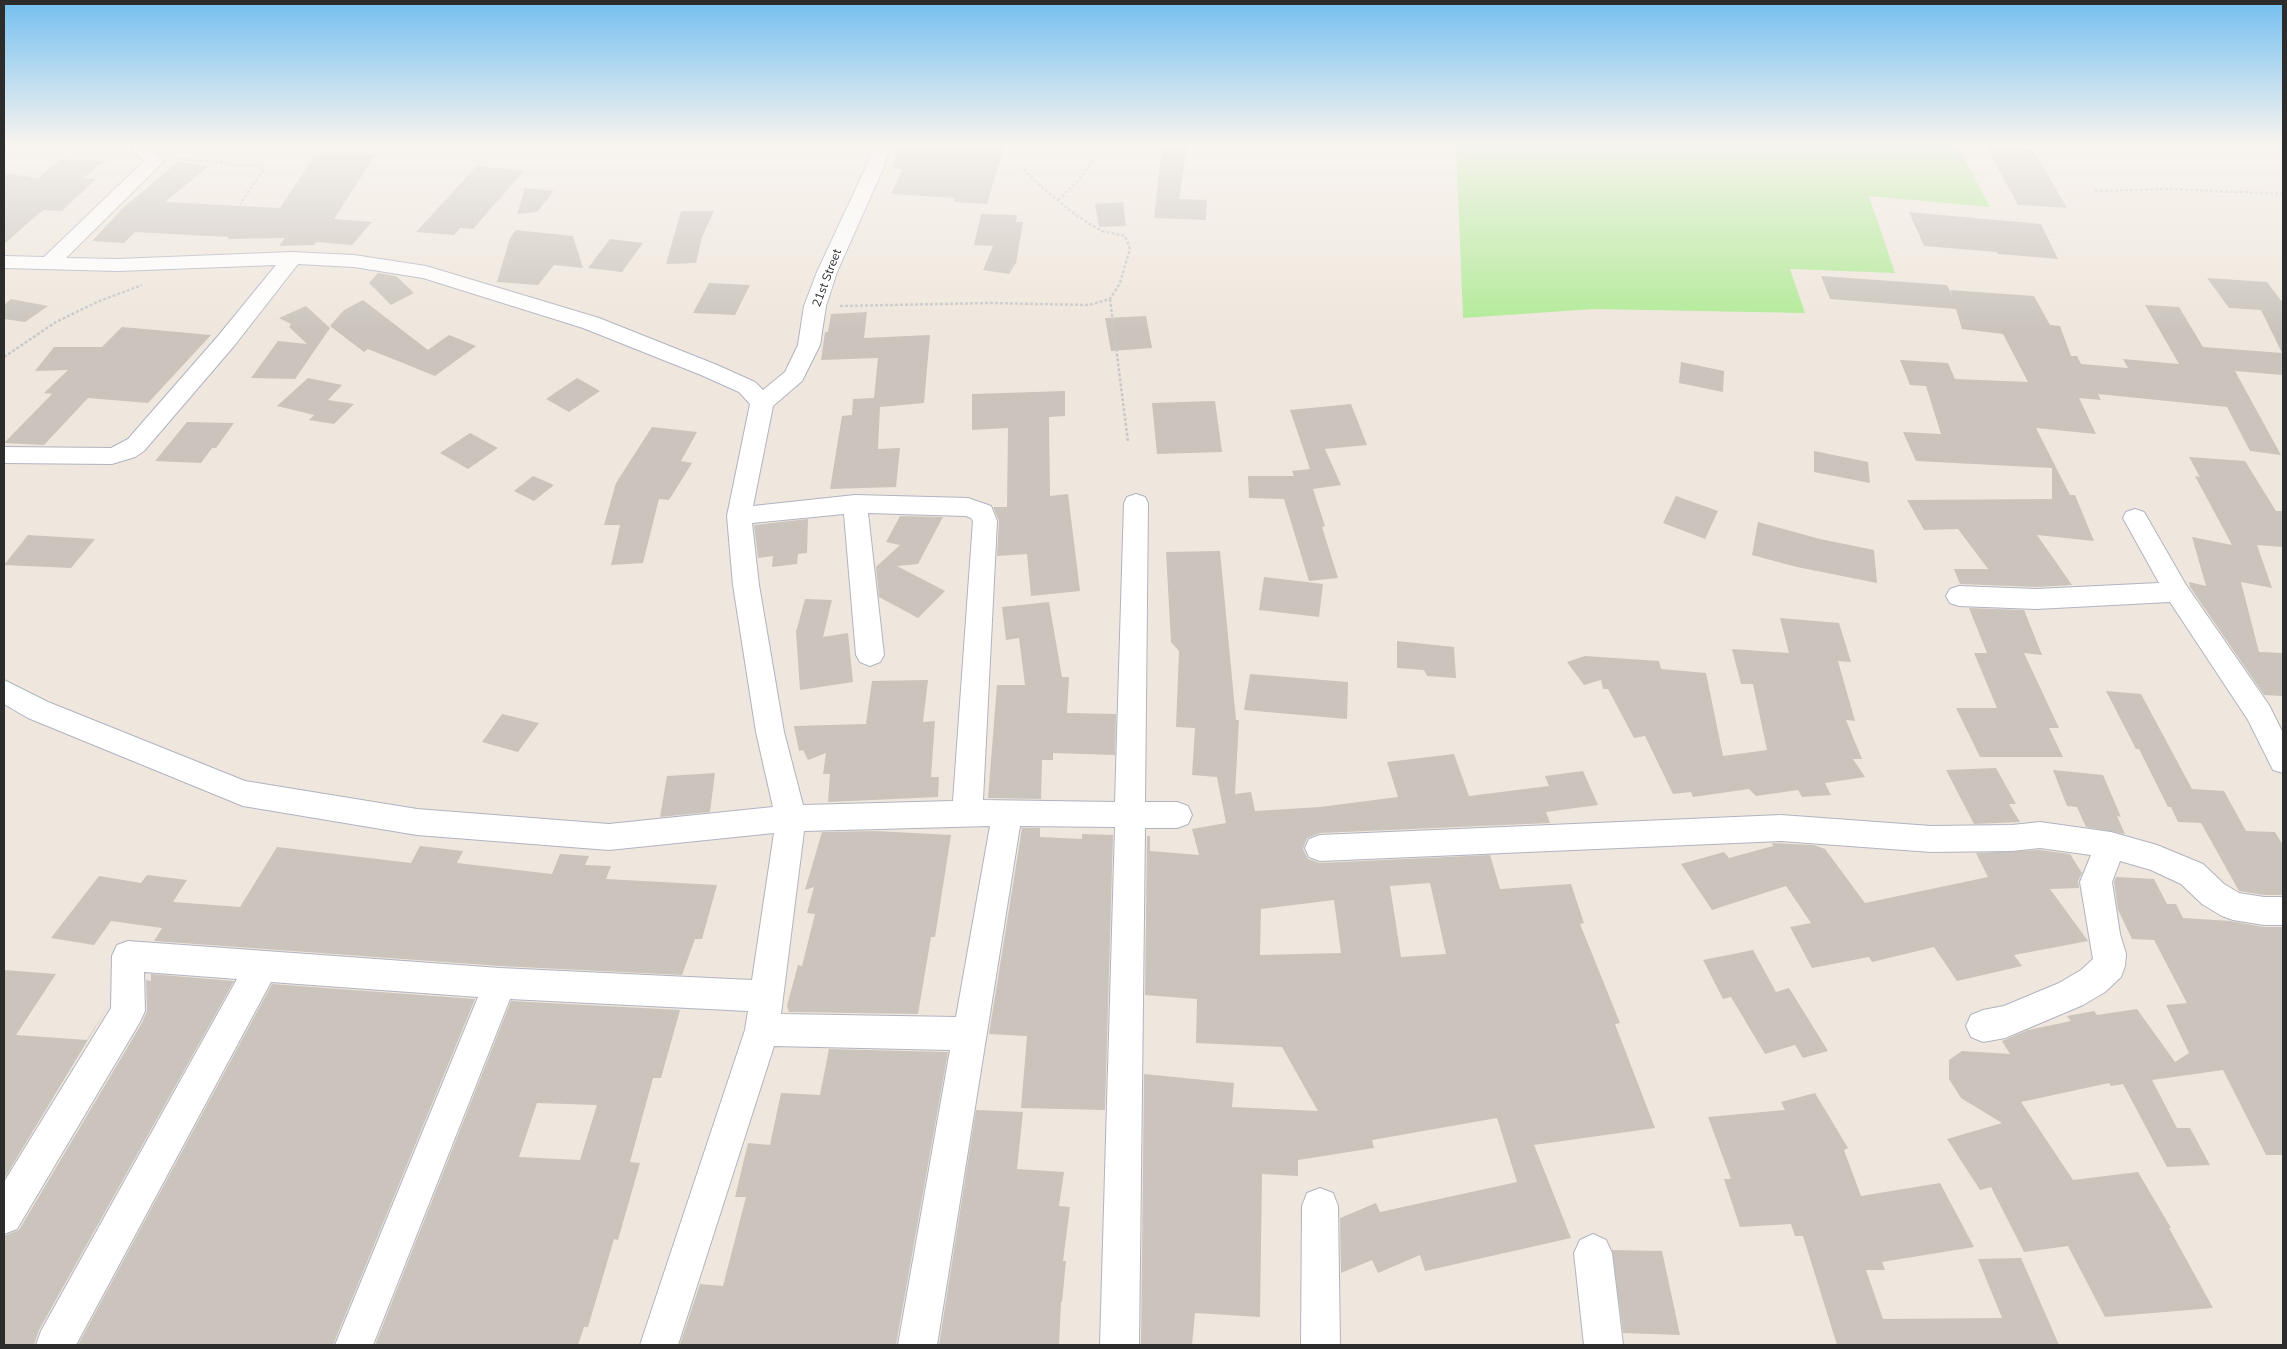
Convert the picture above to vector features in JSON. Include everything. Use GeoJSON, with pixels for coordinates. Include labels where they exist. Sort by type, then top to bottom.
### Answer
{"type":"FeatureCollection","features":[{"type":"Feature","properties":{"kind":"street"},"geometry":{"type":"LineString","coordinates":[[48,264],[108,206]]}},
{"type":"Feature","properties":{"kind":"street","name":"21st Street"},"geometry":{"type":"LineString","coordinates":[[762,403],[794,376],[809,345],[815,306],[827,272],[857,206]]}},
{"type":"Feature","properties":{"kind":"street"},"geometry":{"type":"LineString","coordinates":[[4,455],[112,456],[127,451],[136,445],[220,349],[292,258]]}},
{"type":"Feature","properties":{"kind":"street"},"geometry":{"type":"LineString","coordinates":[[4,262],[118,265],[292,258],[354,261],[426,272],[591,323],[747,387],[762,403],[739,516],[746,585],[770,732],[791,818],[762,1030],[659,1345]]}},
{"type":"Feature","properties":{"kind":"street"},"geometry":{"type":"LineString","coordinates":[[1120,1345],[1136,503]]}},
{"type":"Feature","properties":{"kind":"street"},"geometry":{"type":"LineString","coordinates":[[739,516],[855,504],[968,507],[982,512],[984,521],[967,813]]}},
{"type":"Feature","properties":{"kind":"street"},"geometry":{"type":"LineString","coordinates":[[855,504],[870,655]]}},
{"type":"Feature","properties":{"kind":"street"},"geometry":{"type":"LineString","coordinates":[[2134,518],[2177,592],[2271,714],[2283,761]]}},
{"type":"Feature","properties":{"kind":"street"},"geometry":{"type":"LineString","coordinates":[[1959,596],[2036,598],[2177,592]]}},
{"type":"Feature","properties":{"kind":"street"},"geometry":{"type":"LineString","coordinates":[[4,691],[38,710],[243,793],[398,818],[609,837],[791,818],[967,813],[1177,815]]}},
{"type":"Feature","properties":{"kind":"street"},"geometry":{"type":"LineString","coordinates":[[918,1345],[1007,814]]}},
{"type":"Feature","properties":{"kind":"street"},"geometry":{"type":"LineString","coordinates":[[1320,848],[1781,828],[1857,832],[1931,839],[2012,838],[2040,835],[2111,845],[2157,858],[2192,874],[2213,894],[2233,906],[2264,911],[2283,911]]}},
{"type":"Feature","properties":{"kind":"street"},"geometry":{"type":"LineString","coordinates":[[1983,1026],[2005,1022],[2071,994],[2092,981],[2109,966],[2110,954],[2104,934],[2096,882],[2111,845]]}},
{"type":"Feature","properties":{"kind":"street"},"geometry":{"type":"LineString","coordinates":[[4,1216],[128,1011],[128,956],[500,983],[767,996]]}},
{"type":"Feature","properties":{"kind":"street"},"geometry":{"type":"LineString","coordinates":[[56,1345],[262,966]]}},
{"type":"Feature","properties":{"kind":"street"},"geometry":{"type":"LineString","coordinates":[[354,1345],[500,983]]}},
{"type":"Feature","properties":{"kind":"street"},"geometry":{"type":"LineString","coordinates":[[762,1030],[969,1034]]}},
{"type":"Feature","properties":{"kind":"street"},"geometry":{"type":"LineString","coordinates":[[1320,1206],[1321,1345]]}},
{"type":"Feature","properties":{"kind":"street"},"geometry":{"type":"LineString","coordinates":[[1593,1253],[1604,1345]]}},
{"type":"Feature","properties":{"kind":"path"},"geometry":{"type":"LineString","coordinates":[[1065,206],[1077,216],[1102,231],[1125,236],[1130,249],[1120,283],[1110,299],[1128,442]]}},
{"type":"Feature","properties":{"kind":"path"},"geometry":{"type":"LineString","coordinates":[[4,357],[56,322],[97,302],[149,282]]}},
{"type":"Feature","properties":{"kind":"path"},"geometry":{"type":"LineString","coordinates":[[815,306],[989,303],[1089,305],[1110,299]]}},
{"type":"Feature","properties":{"kind":"green space"},"geometry":{"type":"Polygon","coordinates":[[[1459,206],[1872,206],[1895,273],[1790,269],[1805,313],[1594,309],[1463,318],[1459,206]]]}},
{"type":"Feature","properties":{"kind":"building"},"geometry":{"type":"Polygon","coordinates":[[[4,206],[67,206],[62,211],[43,210],[4,244],[4,206]]]}},
{"type":"Feature","properties":{"kind":"building"},"geometry":{"type":"Polygon","coordinates":[[[125,206],[241,206],[280,208],[281,206],[342,206],[334,219],[372,222],[352,245],[316,242],[314,245],[279,246],[285,238],[228,239],[229,237],[135,232],[124,243],[92,241],[125,206]]]}},
{"type":"Feature","properties":{"kind":"building"},"geometry":{"type":"Polygon","coordinates":[[[440,206],[493,206],[473,229],[460,228],[454,235],[416,232],[440,206]]]}},
{"type":"Feature","properties":{"kind":"building"},"geometry":{"type":"Polygon","coordinates":[[[519,206],[542,206],[537,212],[517,214],[519,206]]]}},
{"type":"Feature","properties":{"kind":"building"},"geometry":{"type":"Polygon","coordinates":[[[1095,206],[1123,206],[1126,226],[1099,227],[1095,206]]]}},
{"type":"Feature","properties":{"kind":"building"},"geometry":{"type":"Polygon","coordinates":[[[1155,206],[1207,206],[1206,220],[1154,218],[1155,206]]]}},
{"type":"Feature","properties":{"kind":"building"},"geometry":{"type":"Polygon","coordinates":[[[2034,206],[2066,206],[2067,208],[2034,206]]]}},
{"type":"Feature","properties":{"kind":"building"},"geometry":{"type":"Polygon","coordinates":[[[681,211],[714,211],[702,237],[696,263],[666,264],[681,211]]]}},
{"type":"Feature","properties":{"kind":"building"},"geometry":{"type":"Polygon","coordinates":[[[1909,212],[2041,224],[2058,259],[1924,246],[1909,212]]]}},
{"type":"Feature","properties":{"kind":"building"},"geometry":{"type":"Polygon","coordinates":[[[981,214],[1017,215],[1016,222],[1023,222],[1016,263],[1009,274],[983,270],[993,246],[974,245],[981,214]]]}},
{"type":"Feature","properties":{"kind":"building"},"geometry":{"type":"Polygon","coordinates":[[[516,230],[573,236],[583,268],[554,265],[538,285],[497,282],[510,238],[516,230]]]}},
{"type":"Feature","properties":{"kind":"building"},"geometry":{"type":"Polygon","coordinates":[[[610,239],[643,243],[622,272],[588,268],[610,239]]]}},
{"type":"Feature","properties":{"kind":"building"},"geometry":{"type":"Polygon","coordinates":[[[378,273],[396,276],[414,293],[391,305],[369,283],[378,273]]]}},
{"type":"Feature","properties":{"kind":"building"},"geometry":{"type":"Polygon","coordinates":[[[1821,276],[1947,285],[1953,298],[1950,290],[2034,296],[2050,325],[2060,326],[2071,356],[2077,356],[2081,364],[2128,368],[2123,359],[2179,364],[2145,305],[2179,307],[2203,347],[2282,353],[2261,310],[2229,308],[2207,278],[2267,282],[2283,303],[2283,375],[2235,371],[2281,455],[2250,451],[2227,407],[2098,394],[2101,400],[2079,398],[2096,434],[2036,428],[2070,495],[2075,495],[2094,541],[2037,535],[2072,585],[2036,587],[1960,584],[1954,569],[1988,569],[1958,529],[1924,530],[1907,500],[2052,499],[2052,468],[1916,461],[1903,432],[1941,434],[1926,386],[1910,385],[1900,360],[1948,363],[1955,379],[2028,382],[2003,334],[1962,329],[1956,309],[1830,299],[1821,276]]]}},
{"type":"Feature","properties":{"kind":"building"},"geometry":{"type":"Polygon","coordinates":[[[709,283],[750,285],[735,315],[693,313],[709,283]]]}},
{"type":"Feature","properties":{"kind":"building"},"geometry":{"type":"Polygon","coordinates":[[[11,299],[48,306],[25,322],[4,319],[4,305],[11,299]]]}},
{"type":"Feature","properties":{"kind":"building"},"geometry":{"type":"Polygon","coordinates":[[[363,300],[428,350],[449,335],[476,346],[435,376],[368,349],[364,352],[330,326],[344,310],[363,300]]]}},
{"type":"Feature","properties":{"kind":"building"},"geometry":{"type":"Polygon","coordinates":[[[306,306],[330,328],[295,379],[251,378],[278,341],[307,344],[289,327],[291,324],[279,318],[306,306]]]}},
{"type":"Feature","properties":{"kind":"building"},"geometry":{"type":"Polygon","coordinates":[[[867,312],[864,338],[930,335],[924,403],[880,407],[878,449],[900,448],[896,487],[830,489],[842,416],[852,415],[853,399],[874,398],[878,358],[821,360],[825,332],[828,332],[831,314],[867,312]]]}},
{"type":"Feature","properties":{"kind":"building"},"geometry":{"type":"Polygon","coordinates":[[[1146,316],[1152,348],[1111,351],[1105,318],[1146,316]]]}},
{"type":"Feature","properties":{"kind":"building"},"geometry":{"type":"Polygon","coordinates":[[[122,327],[211,335],[148,403],[88,398],[44,445],[4,443],[52,394],[44,393],[68,370],[35,371],[54,347],[102,347],[122,327]]]}},
{"type":"Feature","properties":{"kind":"building"},"geometry":{"type":"Polygon","coordinates":[[[1681,362],[1724,371],[1723,392],[1679,383],[1681,362]]]}},
{"type":"Feature","properties":{"kind":"building"},"geometry":{"type":"Polygon","coordinates":[[[308,378],[342,385],[328,400],[354,404],[334,424],[309,420],[314,415],[277,406],[308,378]]]}},
{"type":"Feature","properties":{"kind":"building"},"geometry":{"type":"Polygon","coordinates":[[[577,378],[600,391],[569,412],[546,399],[577,378]]]}},
{"type":"Feature","properties":{"kind":"building"},"geometry":{"type":"Polygon","coordinates":[[[1065,391],[1065,416],[1049,417],[1050,496],[1068,494],[1080,591],[1031,596],[1027,554],[997,556],[999,521],[993,507],[1007,507],[1008,428],[972,430],[972,394],[1065,391]]]}},
{"type":"Feature","properties":{"kind":"building"},"geometry":{"type":"Polygon","coordinates":[[[1215,401],[1222,452],[1157,454],[1152,403],[1215,401]]]}},
{"type":"Feature","properties":{"kind":"building"},"geometry":{"type":"Polygon","coordinates":[[[1351,404],[1367,445],[1325,449],[1341,485],[1313,489],[1325,526],[1322,527],[1338,578],[1309,581],[1284,499],[1249,498],[1248,476],[1294,476],[1292,471],[1310,469],[1290,410],[1351,404]]]}},
{"type":"Feature","properties":{"kind":"building"},"geometry":{"type":"Polygon","coordinates":[[[187,422],[234,423],[216,448],[212,448],[201,463],[155,461],[187,422]]]}},
{"type":"Feature","properties":{"kind":"building"},"geometry":{"type":"Polygon","coordinates":[[[652,427],[697,432],[681,461],[692,463],[669,500],[659,499],[643,563],[611,565],[620,525],[604,525],[616,483],[652,427]]]}},
{"type":"Feature","properties":{"kind":"building"},"geometry":{"type":"Polygon","coordinates":[[[470,433],[498,448],[468,469],[440,453],[470,433]]]}},
{"type":"Feature","properties":{"kind":"building"},"geometry":{"type":"Polygon","coordinates":[[[1814,451],[1868,462],[1870,483],[1814,472],[1814,451]]]}},
{"type":"Feature","properties":{"kind":"building"},"geometry":{"type":"Polygon","coordinates":[[[2189,457],[2245,461],[2276,511],[2283,511],[2283,547],[2257,545],[2272,588],[2241,582],[2259,652],[2283,653],[2283,696],[2264,695],[2190,587],[2189,582],[2206,586],[2192,537],[2232,545],[2195,476],[2200,477],[2189,457]]]}},
{"type":"Feature","properties":{"kind":"building"},"geometry":{"type":"Polygon","coordinates":[[[533,476],[554,485],[534,501],[514,491],[533,476]]]}},
{"type":"Feature","properties":{"kind":"building"},"geometry":{"type":"Polygon","coordinates":[[[1676,496],[1718,511],[1705,539],[1663,523],[1676,496]]]}},
{"type":"Feature","properties":{"kind":"building"},"geometry":{"type":"Polygon","coordinates":[[[900,516],[943,517],[918,564],[897,566],[945,591],[918,618],[879,597],[876,567],[900,545],[886,542],[900,516]]]}},
{"type":"Feature","properties":{"kind":"building"},"geometry":{"type":"Polygon","coordinates":[[[808,519],[807,553],[798,554],[797,564],[772,567],[773,556],[758,558],[754,525],[808,519]]]}},
{"type":"Feature","properties":{"kind":"building"},"geometry":{"type":"Polygon","coordinates":[[[1758,522],[1820,539],[1874,550],[1877,583],[1797,567],[1752,555],[1758,522]]]}},
{"type":"Feature","properties":{"kind":"building"},"geometry":{"type":"Polygon","coordinates":[[[28,535],[95,539],[71,568],[4,565],[28,535]]]}},
{"type":"Feature","properties":{"kind":"building"},"geometry":{"type":"Polygon","coordinates":[[[1220,551],[1236,720],[1239,720],[1235,794],[1251,792],[1255,811],[1320,807],[1398,797],[1387,762],[1454,754],[1469,796],[1549,786],[1545,776],[1583,771],[1598,805],[1546,812],[1550,823],[1320,833],[1307,838],[1303,849],[1308,859],[1320,863],[1490,855],[1500,889],[1571,884],[1584,923],[1580,924],[1620,1023],[1615,1024],[1655,1128],[1534,1145],[1571,1238],[1425,1271],[1420,1255],[1378,1273],[1372,1260],[1341,1273],[1340,1218],[1376,1203],[1380,1212],[1517,1182],[1497,1118],[1372,1140],[1374,1148],[1298,1160],[1298,1176],[1262,1174],[1260,1317],[1195,1313],[1192,1345],[1141,1345],[1144,1074],[1234,1083],[1232,1107],[1318,1111],[1282,1047],[1196,1043],[1197,999],[1145,995],[1147,836],[1150,836],[1150,851],[1199,855],[1192,829],[1226,823],[1217,777],[1192,775],[1195,728],[1176,727],[1179,651],[1171,642],[1166,552],[1220,551]],[[1430,883],[1390,886],[1401,957],[1446,954],[1430,883]],[[1334,900],[1261,909],[1260,955],[1341,953],[1334,900]]]}},
{"type":"Feature","properties":{"kind":"building"},"geometry":{"type":"Polygon","coordinates":[[[1264,577],[1323,584],[1319,617],[1259,610],[1264,577]]]}},
{"type":"Feature","properties":{"kind":"building"},"geometry":{"type":"Polygon","coordinates":[[[805,599],[832,600],[823,637],[848,633],[853,682],[800,690],[796,632],[805,599]]]}},
{"type":"Feature","properties":{"kind":"building"},"geometry":{"type":"Polygon","coordinates":[[[1049,602],[1062,677],[1069,677],[1067,713],[1116,714],[1115,755],[1053,753],[1053,760],[1042,760],[1041,799],[988,798],[997,685],[1025,685],[1019,638],[1006,640],[1002,607],[1049,602]]]}},
{"type":"Feature","properties":{"kind":"building"},"geometry":{"type":"Polygon","coordinates":[[[1969,608],[2024,610],[2042,655],[2024,653],[2059,728],[2049,728],[2063,757],[1980,757],[1956,708],[1997,708],[1974,653],[1987,653],[1969,608]]]}},
{"type":"Feature","properties":{"kind":"building"},"geometry":{"type":"Polygon","coordinates":[[[1780,618],[1839,623],[1851,662],[1838,661],[1855,721],[1846,720],[1862,759],[1853,759],[1865,777],[1825,783],[1831,795],[1802,797],[1798,790],[1756,796],[1749,789],[1693,797],[1691,792],[1673,794],[1645,736],[1634,738],[1608,689],[1603,689],[1601,680],[1584,685],[1567,662],[1585,656],[1659,661],[1661,669],[1706,673],[1723,756],[1767,750],[1753,684],[1741,684],[1732,649],[1789,653],[1780,618]]]}},
{"type":"Feature","properties":{"kind":"building"},"geometry":{"type":"Polygon","coordinates":[[[1397,641],[1454,647],[1456,678],[1427,676],[1424,670],[1397,668],[1397,641]]]}},
{"type":"Feature","properties":{"kind":"building"},"geometry":{"type":"Polygon","coordinates":[[[1250,674],[1348,682],[1347,719],[1244,710],[1250,674]]]}},
{"type":"Feature","properties":{"kind":"building"},"geometry":{"type":"Polygon","coordinates":[[[928,680],[923,722],[935,721],[931,777],[939,777],[938,797],[828,802],[830,774],[823,774],[826,753],[808,760],[803,750],[799,751],[794,726],[866,724],[872,681],[928,680]]]}},
{"type":"Feature","properties":{"kind":"building"},"geometry":{"type":"Polygon","coordinates":[[[2106,691],[2141,694],[2192,789],[2224,791],[2246,831],[2275,832],[2283,845],[2283,895],[2264,895],[2239,891],[2201,823],[2178,822],[2171,807],[2168,807],[2139,749],[2136,749],[2106,691]]]}},
{"type":"Feature","properties":{"kind":"building"},"geometry":{"type":"Polygon","coordinates":[[[502,714],[539,723],[518,752],[482,742],[502,714]]]}},
{"type":"Feature","properties":{"kind":"building"},"geometry":{"type":"Polygon","coordinates":[[[1996,768],[2016,804],[2009,804],[2020,822],[1974,824],[1946,770],[1996,768]]]}},
{"type":"Feature","properties":{"kind":"building"},"geometry":{"type":"Polygon","coordinates":[[[2053,770],[2103,775],[2121,817],[2117,816],[2125,834],[2086,827],[2077,807],[2067,806],[2053,770]]]}},
{"type":"Feature","properties":{"kind":"building"},"geometry":{"type":"Polygon","coordinates":[[[715,773],[710,812],[660,817],[667,776],[715,773]]]}},
{"type":"Feature","properties":{"kind":"building"},"geometry":{"type":"Polygon","coordinates":[[[1022,828],[1040,828],[1040,837],[1082,839],[1082,834],[1113,835],[1105,1110],[1021,1108],[1027,1036],[989,1034],[1022,828]]]}},
{"type":"Feature","properties":{"kind":"building"},"geometry":{"type":"Polygon","coordinates":[[[876,831],[951,835],[935,937],[931,937],[918,1014],[789,1012],[787,1006],[798,965],[802,966],[815,914],[807,913],[814,887],[805,890],[822,832],[876,831]]]}},
{"type":"Feature","properties":{"kind":"building"},"geometry":{"type":"Polygon","coordinates":[[[1772,843],[1814,845],[1825,849],[1865,903],[1988,877],[1976,853],[2040,850],[2070,854],[2082,873],[2078,881],[2079,888],[2050,889],[2088,941],[2014,955],[2022,966],[1957,981],[1934,947],[1872,962],[1869,957],[1812,968],[1790,927],[1811,923],[1786,886],[1712,910],[1681,864],[1724,852],[1729,858],[1773,846],[1772,843]]]}},
{"type":"Feature","properties":{"kind":"building"},"geometry":{"type":"Polygon","coordinates":[[[420,846],[463,851],[457,863],[552,874],[560,854],[589,856],[585,865],[611,866],[606,879],[717,885],[702,939],[695,939],[682,975],[500,966],[154,941],[162,928],[111,921],[94,945],[51,938],[99,876],[141,883],[147,875],[187,880],[173,902],[240,907],[277,847],[411,863],[420,846]]]}},
{"type":"Feature","properties":{"kind":"building"},"geometry":{"type":"Polygon","coordinates":[[[2116,877],[2154,879],[2167,904],[2176,904],[2183,918],[2230,921],[2264,927],[2283,927],[2283,1155],[2266,1155],[2223,1070],[2152,1080],[2177,1128],[2190,1128],[2210,1165],[2167,1167],[2123,1084],[2111,1086],[2109,1083],[2021,1102],[2073,1180],[2138,1172],[2171,1228],[2169,1228],[2213,1308],[2105,1317],[2068,1246],[2024,1252],[1991,1187],[1980,1190],[1947,1139],[2002,1123],[1961,1098],[1949,1079],[1949,1060],[1962,1051],[2010,1054],[2002,1041],[2028,1030],[2071,1021],[2067,1016],[2094,1011],[2097,1015],[2137,1009],[2175,1062],[2189,1053],[2166,1005],[2187,1003],[2154,940],[2132,939],[2118,910],[2114,882],[2116,877]]]}},
{"type":"Feature","properties":{"kind":"building"},"geometry":{"type":"Polygon","coordinates":[[[1753,950],[1776,992],[1789,988],[1828,1051],[1803,1058],[1795,1045],[1765,1054],[1731,997],[1723,999],[1703,960],[1753,950]]]}},
{"type":"Feature","properties":{"kind":"building"},"geometry":{"type":"Polygon","coordinates":[[[4,970],[56,974],[16,1035],[87,1040],[109,1005],[4,1179],[4,970]]]}},
{"type":"Feature","properties":{"kind":"building"},"geometry":{"type":"Polygon","coordinates":[[[151,974],[234,981],[39,1330],[34,1345],[4,1345],[4,1236],[19,1230],[142,1023],[147,1011],[146,980],[151,981],[151,974]]]}},
{"type":"Feature","properties":{"kind":"building"},"geometry":{"type":"Polygon","coordinates":[[[272,984],[475,999],[333,1345],[78,1345],[272,984]]]}},
{"type":"Feature","properties":{"kind":"building"},"geometry":{"type":"Polygon","coordinates":[[[511,1001],[680,1010],[661,1078],[653,1078],[630,1162],[640,1163],[618,1240],[614,1239],[588,1327],[584,1327],[578,1345],[375,1345],[511,1001]],[[537,1103],[519,1157],[580,1160],[597,1105],[537,1103]]]}},
{"type":"Feature","properties":{"kind":"building"},"geometry":{"type":"Polygon","coordinates":[[[829,1049],[948,1052],[896,1345],[680,1344],[700,1284],[723,1286],[746,1197],[735,1197],[748,1143],[770,1145],[781,1093],[820,1095],[829,1049]]]}},
{"type":"Feature","properties":{"kind":"building"},"geometry":{"type":"Polygon","coordinates":[[[1815,1093],[1848,1148],[1844,1150],[1861,1196],[1940,1183],[1974,1247],[1882,1262],[1885,1270],[1866,1270],[1883,1319],[2002,1318],[1978,1259],[2021,1258],[2059,1345],[1837,1345],[1803,1236],[1795,1236],[1791,1224],[1740,1227],[1724,1179],[1731,1179],[1708,1117],[1785,1110],[1781,1102],[1815,1093]]]}},
{"type":"Feature","properties":{"kind":"building"},"geometry":{"type":"Polygon","coordinates":[[[976,1110],[1023,1112],[1017,1169],[1064,1172],[1059,1206],[1070,1207],[1063,1261],[1066,1261],[1061,1302],[1059,1345],[939,1345],[976,1110]]]}},
{"type":"Feature","properties":{"kind":"building"},"geometry":{"type":"Polygon","coordinates":[[[1612,1250],[1662,1251],[1680,1335],[1623,1333],[1612,1250]]]}}]}
